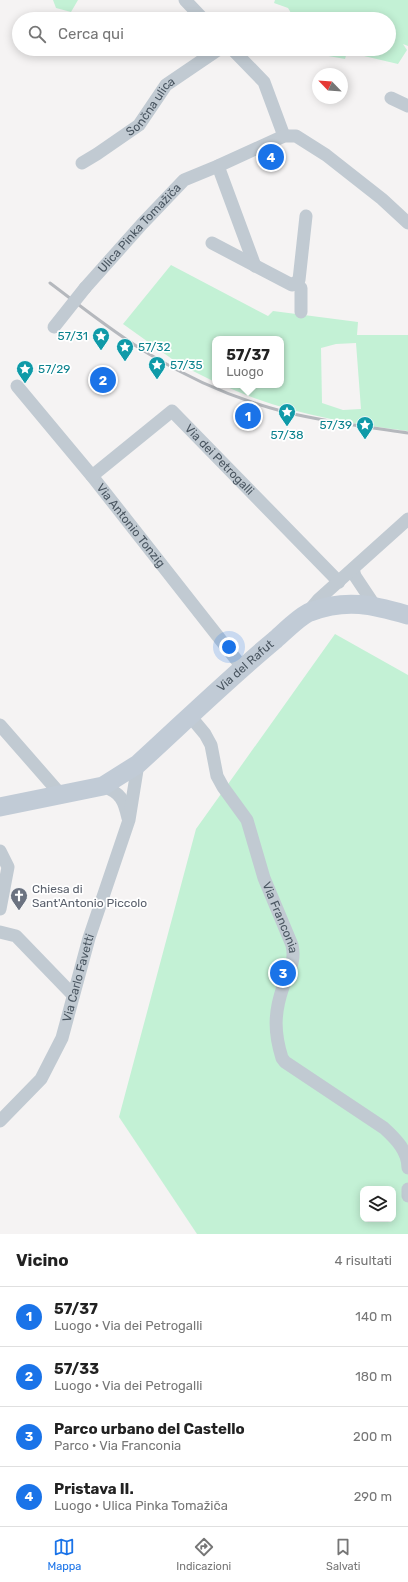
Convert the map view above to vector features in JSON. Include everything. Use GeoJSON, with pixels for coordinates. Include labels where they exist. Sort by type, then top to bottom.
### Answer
{"type":"FeatureCollection","features":[{"type":"Feature","properties":{"kind":"main road"},"geometry":{"type":"LineString","coordinates":[[308,612],[329,606],[350,604],[375,606],[408,615]]}},
{"type":"Feature","properties":{"kind":"main road","name":"Via del Rafut"},"geometry":{"type":"LineString","coordinates":[[0,807],[62,796],[102,786],[138,764],[242,667],[308,612]]}},
{"type":"Feature","properties":{"kind":"street"},"geometry":{"type":"LineString","coordinates":[[185,0],[196,12]]}},
{"type":"Feature","properties":{"kind":"street","name":"Sončna ulica"},"geometry":{"type":"LineString","coordinates":[[82,163],[98,154],[139,125],[166,85],[209,56]]}},
{"type":"Feature","properties":{"kind":"street"},"geometry":{"type":"LineString","coordinates":[[239,56],[264,82],[284,136],[296,136],[326,155],[406,218]]}},
{"type":"Feature","properties":{"kind":"street"},"geometry":{"type":"LineString","coordinates":[[391,98],[408,106]]}},
{"type":"Feature","properties":{"kind":"street","name":"Ulica Pinka Tomažiča"},"geometry":{"type":"LineString","coordinates":[[54,327],[84,288],[184,180],[284,136]]}},
{"type":"Feature","properties":{"kind":"street"},"geometry":{"type":"LineString","coordinates":[[218,166],[255,266]]}},
{"type":"Feature","properties":{"kind":"street"},"geometry":{"type":"LineString","coordinates":[[212,243],[292,285],[299,280],[306,216]]}},
{"type":"Feature","properties":{"kind":"street"},"geometry":{"type":"LineString","coordinates":[[295,283],[301,288],[301,312]]}},
{"type":"Feature","properties":{"kind":"street","name":"Via Antonio Tonzig"},"geometry":{"type":"LineString","coordinates":[[17,386],[92,476],[242,667]]}},
{"type":"Feature","properties":{"kind":"street","name":"Via dei Petrogalli"},"geometry":{"type":"LineString","coordinates":[[92,476],[172,411],[339,582]]}},
{"type":"Feature","properties":{"kind":"street","name":"Via del Rafut"},"geometry":{"type":"LineString","coordinates":[[308,612],[319,599],[408,519]]}},
{"type":"Feature","properties":{"kind":"street"},"geometry":{"type":"LineString","coordinates":[[353,569],[375,606]]}},
{"type":"Feature","properties":{"kind":"street","name":"Via Franconia"},"geometry":{"type":"LineString","coordinates":[[190,716],[205,734],[211,745],[217,776],[223,787],[247,820],[264,878],[294,952],[292,966],[283,987],[275,1026],[282,1058],[285,1062],[384,1128],[396,1140],[404,1152],[408,1168]]}},
{"type":"Feature","properties":{"kind":"street"},"geometry":{"type":"LineString","coordinates":[[0,725],[62,796]]}},
{"type":"Feature","properties":{"kind":"street","name":"Via Carlo Favetti"},"geometry":{"type":"LineString","coordinates":[[0,1120],[41,1079],[62,1038],[89,938],[129,820],[138,764]]}},
{"type":"Feature","properties":{"kind":"street"},"geometry":{"type":"LineString","coordinates":[[102,786],[113,790],[120,795],[126,806],[129,820]]}},
{"type":"Feature","properties":{"kind":"street"},"geometry":{"type":"LineString","coordinates":[[0,851],[8,867],[0,909]]}},
{"type":"Feature","properties":{"kind":"street"},"geometry":{"type":"LineString","coordinates":[[0,932],[16,936],[73,995]]}},
{"type":"Feature","properties":{"kind":"street"},"geometry":{"type":"LineString","coordinates":[[408,1189],[408,1196]]}},
{"type":"Feature","properties":{"kind":"green space"},"geometry":{"type":"Polygon","coordinates":[[[53,0],[78,0],[71,12],[56,8],[53,0]]]}},
{"type":"Feature","properties":{"kind":"green space"},"geometry":{"type":"Polygon","coordinates":[[[275,0],[408,0],[408,46],[403,44],[407,50],[398,64],[364,56],[396,56],[396,12],[290,12],[288,8],[274,3],[275,0]]]}},
{"type":"Feature","properties":{"kind":"green space"},"geometry":{"type":"Polygon","coordinates":[[[328,56],[346,56],[345,59],[328,56]]]}},
{"type":"Feature","properties":{"kind":"green space"},"geometry":{"type":"Polygon","coordinates":[[[171,265],[268,316],[273,311],[358,322],[357,335],[408,335],[408,431],[313,415],[267,402],[230,388],[284,388],[284,336],[212,336],[212,380],[179,364],[123,324],[171,265]],[[356,343],[336,344],[321,348],[322,403],[343,410],[361,409],[356,343]]]}},
{"type":"Feature","properties":{"kind":"green space"},"geometry":{"type":"Polygon","coordinates":[[[335,634],[408,675],[408,1234],[197,1234],[119,1117],[196,829],[335,634]]]}},
{"type":"Feature","properties":{"kind":"railway"},"geometry":{"type":"LineString","coordinates":[[50,283],[98,320],[136,346],[181,372],[212,387]]}},
{"type":"Feature","properties":{"kind":"railway"},"geometry":{"type":"LineString","coordinates":[[215,388],[267,407],[300,416],[408,433]]}},
{"type":"Feature","properties":{"kind":"place","name":"Pristava II."},"geometry":{"type":"Point","coordinates":[271,157]}},
{"type":"Feature","properties":{"kind":"place","name":"57/31"},"geometry":{"type":"Point","coordinates":[101,351]}},
{"type":"Feature","properties":{"kind":"place","name":"57/32"},"geometry":{"type":"Point","coordinates":[125,362]}},
{"type":"Feature","properties":{"kind":"place","name":"57/33"},"geometry":{"type":"Point","coordinates":[103,380]}},
{"type":"Feature","properties":{"kind":"place","name":"57/35"},"geometry":{"type":"Point","coordinates":[157,380]}},
{"type":"Feature","properties":{"kind":"place","name":"57/29"},"geometry":{"type":"Point","coordinates":[25,384]}},
{"type":"Feature","properties":{"kind":"place","name":"57/37"},"geometry":{"type":"Point","coordinates":[248,416]}},
{"type":"Feature","properties":{"kind":"place","name":"57/38"},"geometry":{"type":"Point","coordinates":[287,427]}},
{"type":"Feature","properties":{"kind":"place","name":"57/39"},"geometry":{"type":"Point","coordinates":[365,440]}},
{"type":"Feature","properties":{"kind":"place","name":"Chiesa di Sant'Antonio Piccolo"},"geometry":{"type":"Point","coordinates":[19,911]}},
{"type":"Feature","properties":{"kind":"place","name":"Parco urbano del Castello"},"geometry":{"type":"Point","coordinates":[283,973]}}]}
